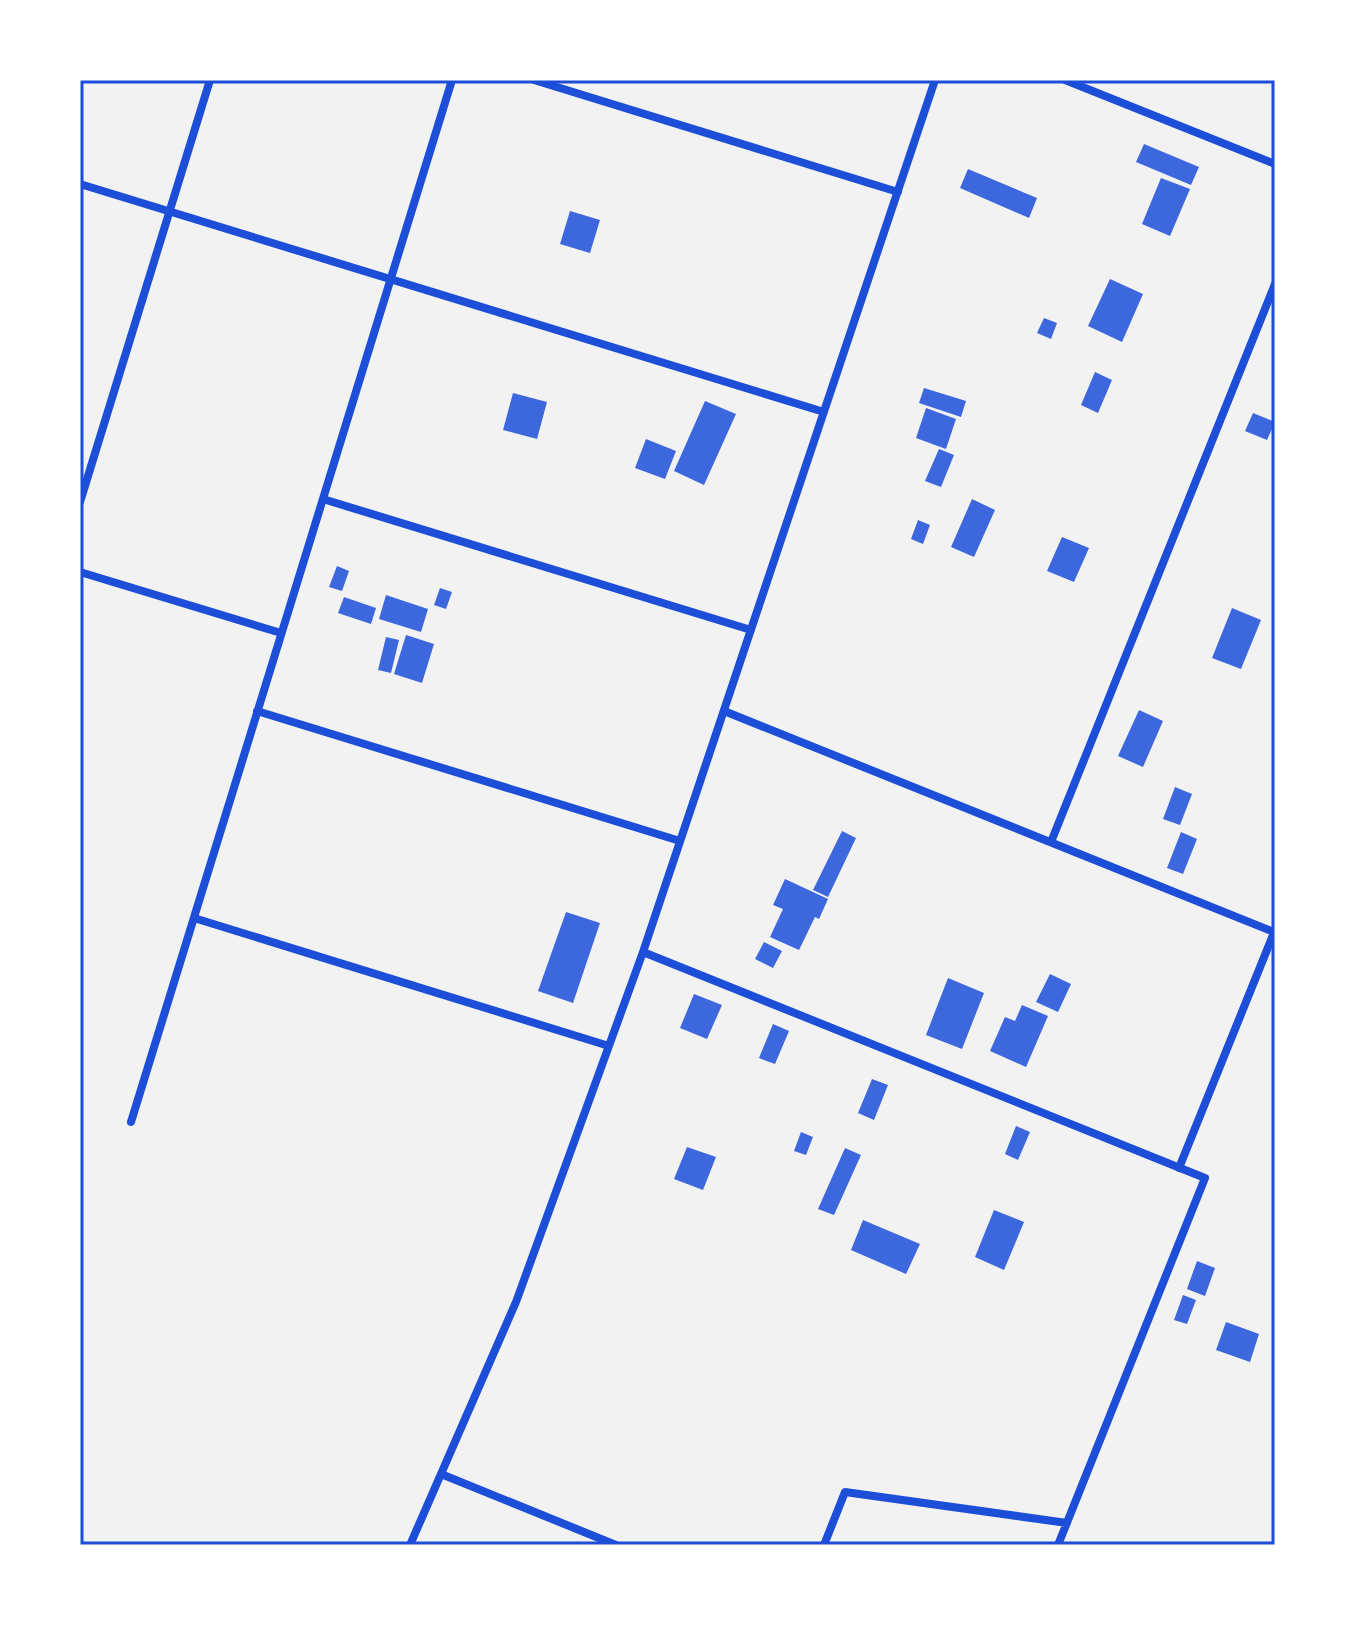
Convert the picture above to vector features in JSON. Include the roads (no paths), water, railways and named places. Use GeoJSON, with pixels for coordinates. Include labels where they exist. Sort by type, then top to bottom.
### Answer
{"type":"FeatureCollection","features":[{"type":"Feature","properties":{"kind":"street"},"geometry":{"type":"LineString","coordinates":[[80,502],[210,80]]}},
{"type":"Feature","properties":{"kind":"street"},"geometry":{"type":"LineString","coordinates":[[131,1122],[452,80]]}},
{"type":"Feature","properties":{"kind":"street"},"geometry":{"type":"LineString","coordinates":[[534,80],[898,192]]}},
{"type":"Feature","properties":{"kind":"street"},"geometry":{"type":"LineString","coordinates":[[410,1545],[516,1302],[643,952],[935,80]]}},
{"type":"Feature","properties":{"kind":"street"},"geometry":{"type":"LineString","coordinates":[[1065,80],[1273,163],[1275,151]]}},
{"type":"Feature","properties":{"kind":"street"},"geometry":{"type":"LineString","coordinates":[[80,184],[824,412]]}},
{"type":"Feature","properties":{"kind":"street"},"geometry":{"type":"LineString","coordinates":[[1051,842],[1275,284]]}},
{"type":"Feature","properties":{"kind":"street"},"geometry":{"type":"LineString","coordinates":[[323,499],[751,630]]}},
{"type":"Feature","properties":{"kind":"street"},"geometry":{"type":"LineString","coordinates":[[80,572],[281,633]]}},
{"type":"Feature","properties":{"kind":"street"},"geometry":{"type":"LineString","coordinates":[[257,711],[680,841]]}},
{"type":"Feature","properties":{"kind":"street"},"geometry":{"type":"LineString","coordinates":[[724,711],[1274,931],[1179,1168]]}},
{"type":"Feature","properties":{"kind":"street"},"geometry":{"type":"LineString","coordinates":[[194,918],[609,1046]]}},
{"type":"Feature","properties":{"kind":"street"},"geometry":{"type":"LineString","coordinates":[[643,952],[1205,1178],[1058,1545]]}},
{"type":"Feature","properties":{"kind":"street"},"geometry":{"type":"LineString","coordinates":[[441,1474],[616,1545]]}},
{"type":"Feature","properties":{"kind":"street"},"geometry":{"type":"LineString","coordinates":[[824,1545],[845,1492],[1067,1523]]}}]}
